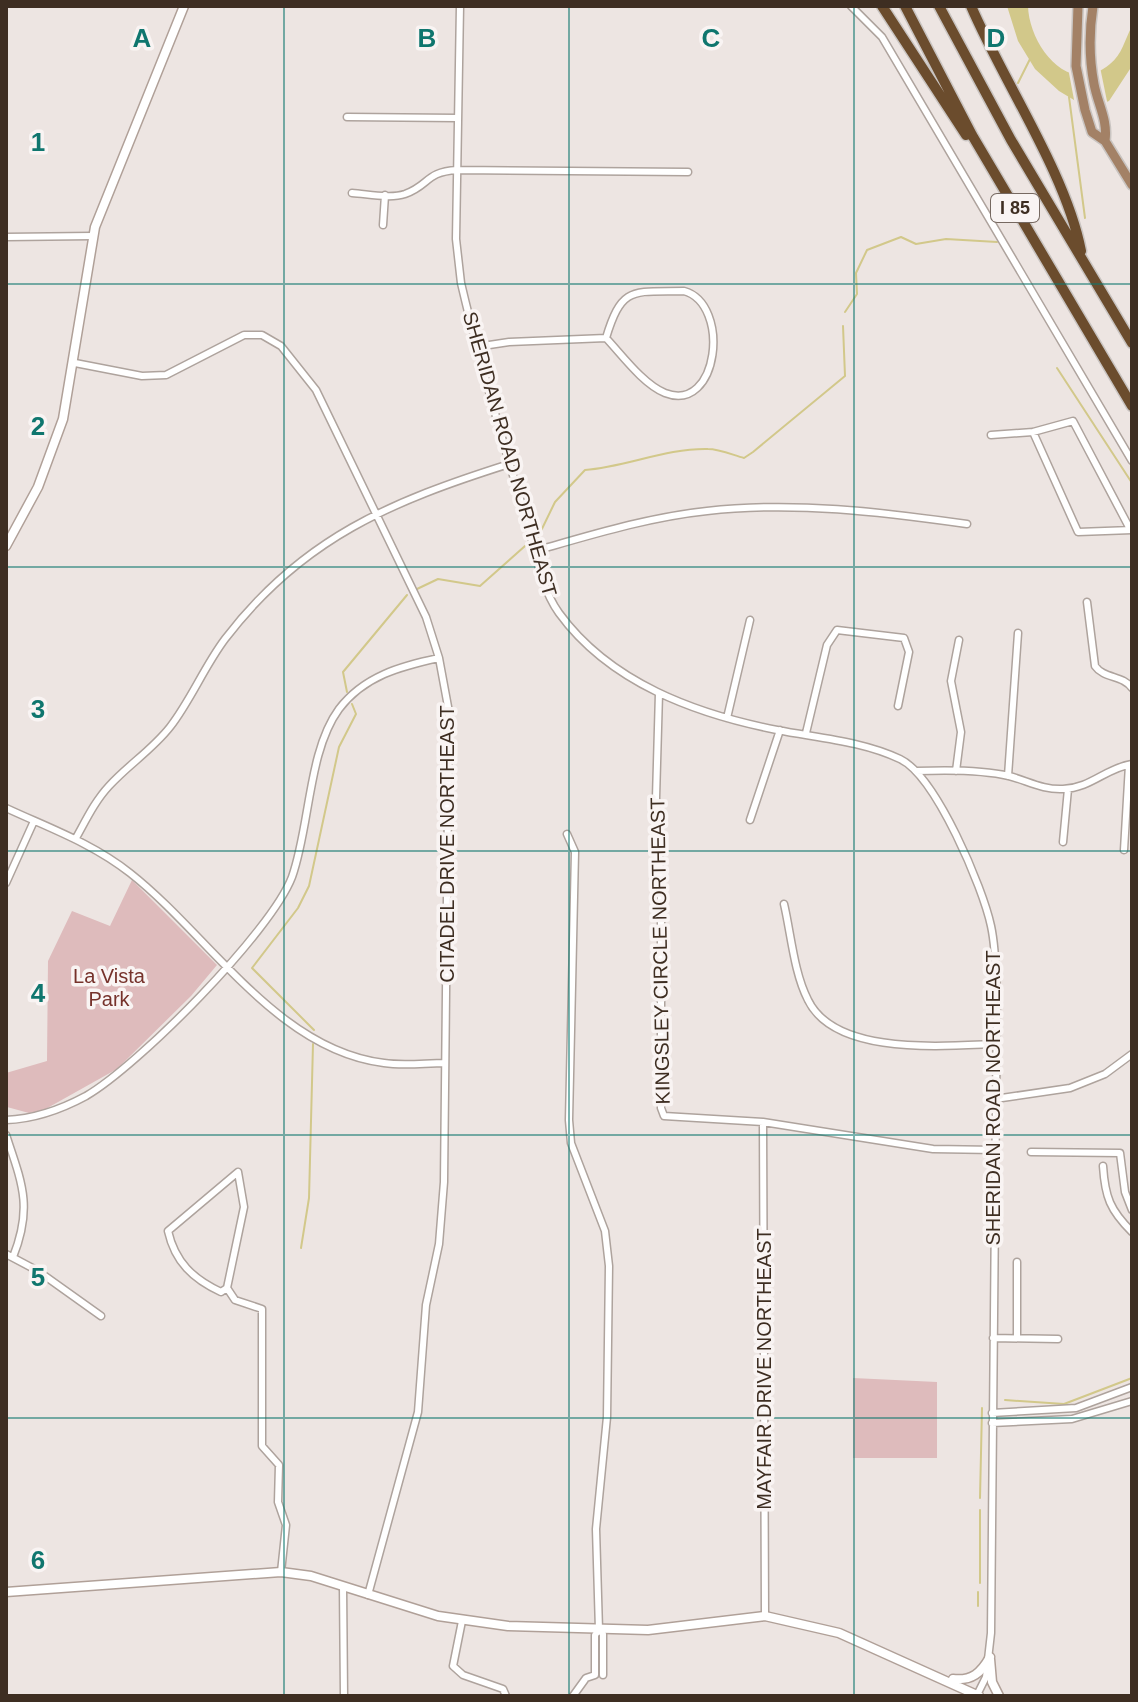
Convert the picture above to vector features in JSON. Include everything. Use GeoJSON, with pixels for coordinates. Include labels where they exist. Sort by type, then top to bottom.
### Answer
{"type":"FeatureCollection","features":[{"type":"Feature","properties":{"kind":"highway"},"geometry":{"type":"LineString","coordinates":[[882,6],[951,117],[987,161]]}},
{"type":"Feature","properties":{"kind":"highway","name":"I 85"},"geometry":{"type":"LineString","coordinates":[[905,6],[987,161],[1132,406]]}},
{"type":"Feature","properties":{"kind":"highway","name":"I 85"},"geometry":{"type":"LineString","coordinates":[[939,6],[983,91],[1132,343]]}},
{"type":"Feature","properties":{"kind":"highway"},"geometry":{"type":"LineString","coordinates":[[971,6],[1077,228],[1083,261]]}},
{"type":"Feature","properties":{"kind":"main road"},"geometry":{"type":"LineString","coordinates":[[6,546],[38,487],[56,443],[75,363],[93,236],[110,184],[184,6]]}},
{"type":"Feature","properties":{"kind":"main road"},"geometry":{"type":"LineString","coordinates":[[1078,6],[1075,32],[1078,82],[1089,123],[1092,132],[1105,141],[1132,185]]}},
{"type":"Feature","properties":{"kind":"main road"},"geometry":{"type":"LineString","coordinates":[[1093,6],[1090,32],[1094,84],[1104,118],[1105,141]]}},
{"type":"Feature","properties":{"kind":"main road"},"geometry":{"type":"LineString","coordinates":[[6,1592],[281,1572],[343,1586],[462,1621],[648,1630],[765,1616],[839,1633],[978,1695]]}},
{"type":"Feature","properties":{"kind":"main road"},"geometry":{"type":"LineString","coordinates":[[948,1679],[973,1677],[990,1657]]}},
{"type":"Feature","properties":{"kind":"main road"},"geometry":{"type":"LineString","coordinates":[[990,1657],[992,1682],[999,1696]]}},
{"type":"Feature","properties":{"kind":"street","name":"SHERIDAN ROAD NORTHEAST"},"geometry":{"type":"LineString","coordinates":[[460,6],[457,252],[476,347],[535,551],[558,612],[583,640],[615,666],[682,705],[902,759],[916,771],[943,809],[984,898],[993,933],[997,998],[990,1657],[978,1695]]}},
{"type":"Feature","properties":{"kind":"street"},"geometry":{"type":"LineString","coordinates":[[851,6],[882,37],[1132,461]]}},
{"type":"Feature","properties":{"kind":"street"},"geometry":{"type":"LineString","coordinates":[[347,117],[458,118]]}},
{"type":"Feature","properties":{"kind":"street"},"geometry":{"type":"LineString","coordinates":[[352,193],[400,196],[418,189],[437,171],[688,172]]}},
{"type":"Feature","properties":{"kind":"street"},"geometry":{"type":"LineString","coordinates":[[383,225],[385,195]]}},
{"type":"Feature","properties":{"kind":"street"},"geometry":{"type":"LineString","coordinates":[[6,237],[93,236]]}},
{"type":"Feature","properties":{"kind":"street"},"geometry":{"type":"LineString","coordinates":[[476,347],[509,342],[606,338],[666,394],[691,393],[707,376],[711,361],[710,319],[706,308],[691,293],[631,294],[615,308],[606,338]]}},
{"type":"Feature","properties":{"kind":"street","name":"CITADEL DRIVE NORTHEAST"},"geometry":{"type":"LineString","coordinates":[[75,363],[142,376],[166,375],[192,365],[234,338],[249,334],[269,338],[287,352],[316,390],[426,617],[439,658],[449,712],[444,1182],[439,1244],[426,1305],[418,1412],[368,1595]]}},
{"type":"Feature","properties":{"kind":"street"},"geometry":{"type":"LineString","coordinates":[[991,435],[1033,432],[1073,421],[1131,530],[1078,532],[1033,432]]}},
{"type":"Feature","properties":{"kind":"street"},"geometry":{"type":"LineString","coordinates":[[76,838],[108,787],[163,735],[223,641],[272,585],[330,538],[376,514],[444,484],[509,464]]}},
{"type":"Feature","properties":{"kind":"street"},"geometry":{"type":"LineString","coordinates":[[535,551],[659,519],[708,510],[833,507],[967,524]]}},
{"type":"Feature","properties":{"kind":"street"},"geometry":{"type":"LineString","coordinates":[[1087,602],[1095,666],[1099,673],[1123,680],[1132,688]]}},
{"type":"Feature","properties":{"kind":"street"},"geometry":{"type":"LineString","coordinates":[[727,718],[750,620]]}},
{"type":"Feature","properties":{"kind":"street"},"geometry":{"type":"LineString","coordinates":[[806,733],[827,645],[837,630],[904,638],[909,652],[898,706]]}},
{"type":"Feature","properties":{"kind":"street"},"geometry":{"type":"LineString","coordinates":[[1008,776],[1018,633]]}},
{"type":"Feature","properties":{"kind":"street"},"geometry":{"type":"LineString","coordinates":[[956,771],[961,732],[951,681],[959,640]]}},
{"type":"Feature","properties":{"kind":"street"},"geometry":{"type":"LineString","coordinates":[[6,1120],[42,1116],[108,1081],[228,965],[265,923],[285,893],[299,855],[325,740],[338,711],[376,677],[396,668],[439,658]]}},
{"type":"Feature","properties":{"kind":"street","name":"KINGSLEY CIRCLE NORTHEAST"},"geometry":{"type":"LineString","coordinates":[[659,693],[656,798],[661,897],[661,1108],[664,1116],[763,1122],[933,1149],[995,1150]]}},
{"type":"Feature","properties":{"kind":"street"},"geometry":{"type":"LineString","coordinates":[[750,820],[780,730]]}},
{"type":"Feature","properties":{"kind":"street"},"geometry":{"type":"LineString","coordinates":[[916,771],[1008,776],[1032,785],[1068,789],[1098,781],[1111,771],[1130,765],[1124,850]]}},
{"type":"Feature","properties":{"kind":"street"},"geometry":{"type":"LineString","coordinates":[[1063,842],[1068,789]]}},
{"type":"Feature","properties":{"kind":"street"},"geometry":{"type":"LineString","coordinates":[[6,808],[76,838],[129,871],[228,965],[259,1000],[311,1037],[381,1063],[445,1063]]}},
{"type":"Feature","properties":{"kind":"street"},"geometry":{"type":"LineString","coordinates":[[6,883],[34,821]]}},
{"type":"Feature","properties":{"kind":"street"},"geometry":{"type":"LineString","coordinates":[[567,834],[575,852],[569,1035],[571,1143],[605,1231],[609,1266],[607,1417],[596,1529],[599,1630],[595,1635],[595,1675],[586,1678],[573,1696]]}},
{"type":"Feature","properties":{"kind":"street"},"geometry":{"type":"LineString","coordinates":[[784,904],[806,997],[827,1025],[860,1037],[895,1044],[996,1044]]}},
{"type":"Feature","properties":{"kind":"street"},"geometry":{"type":"LineString","coordinates":[[995,1099],[1070,1088],[1105,1074],[1132,1054]]}},
{"type":"Feature","properties":{"kind":"street","name":"MAYFAIR DRIVE NORTHEAST"},"geometry":{"type":"LineString","coordinates":[[763,1122],[765,1616]]}},
{"type":"Feature","properties":{"kind":"street"},"geometry":{"type":"LineString","coordinates":[[6,1135],[25,1198],[24,1224],[10,1256],[101,1316]]}},
{"type":"Feature","properties":{"kind":"street"},"geometry":{"type":"LineString","coordinates":[[1031,1152],[1120,1153],[1132,1210]]}},
{"type":"Feature","properties":{"kind":"street"},"geometry":{"type":"LineString","coordinates":[[1103,1166],[1109,1205],[1132,1232]]}},
{"type":"Feature","properties":{"kind":"street"},"geometry":{"type":"LineString","coordinates":[[227,1288],[221,1292],[198,1282],[173,1252],[168,1231],[238,1172],[244,1207],[227,1288],[235,1300],[262,1309],[262,1446],[279,1465],[278,1502],[286,1525],[281,1572]]}},
{"type":"Feature","properties":{"kind":"street"},"geometry":{"type":"LineString","coordinates":[[1103,1176],[1123,1175]]}},
{"type":"Feature","properties":{"kind":"street"},"geometry":{"type":"LineString","coordinates":[[1017,1262],[1017,1338]]}},
{"type":"Feature","properties":{"kind":"street"},"geometry":{"type":"LineString","coordinates":[[993,1338],[1058,1339]]}},
{"type":"Feature","properties":{"kind":"street"},"geometry":{"type":"LineString","coordinates":[[992,1413],[1076,1408],[1132,1387]]}},
{"type":"Feature","properties":{"kind":"street"},"geometry":{"type":"LineString","coordinates":[[992,1423],[1072,1419],[1132,1401]]}},
{"type":"Feature","properties":{"kind":"street"},"geometry":{"type":"LineString","coordinates":[[343,1586],[344,1696]]}},
{"type":"Feature","properties":{"kind":"street"},"geometry":{"type":"LineString","coordinates":[[462,1621],[453,1666],[463,1675],[503,1689],[506,1696]]}},
{"type":"Feature","properties":{"kind":"street"},"geometry":{"type":"LineString","coordinates":[[599,1630],[603,1634],[603,1675]]}},
{"type":"Feature","properties":{"kind":"green space","name":"La Vista Park"},"geometry":{"type":"Polygon","coordinates":[[[132,880],[217,965],[191,996],[117,1069],[42,1111],[29,1113],[7,1107],[6,1073],[47,1061],[48,961],[72,911],[110,926],[132,880]]]}},
{"type":"Feature","properties":{"kind":"green space"},"geometry":{"type":"Polygon","coordinates":[[[853,1378],[937,1382],[937,1458],[853,1458],[853,1378]]]}},
{"type":"Feature","properties":{"kind":"shaded area"},"geometry":{"type":"Polygon","coordinates":[[[1007,6],[1028,6],[1035,36],[1044,51],[1066,71],[1080,75],[1095,73],[1110,64],[1132,26],[1132,66],[1109,101],[1099,105],[1079,103],[1059,91],[1035,69],[1018,41],[1007,6]]]}},
{"type":"Feature","properties":{"kind":"pier"},"geometry":{"type":"Polygon","coordinates":[[[1100,67],[1108,106],[1099,109],[1075,105],[1068,68],[1089,70],[1100,67]]]}},
{"type":"Feature","properties":{"kind":"waterway"},"geometry":{"type":"LineString","coordinates":[[1018,83],[1030,59]]}},
{"type":"Feature","properties":{"kind":"waterway"},"geometry":{"type":"LineString","coordinates":[[1069,97],[1085,218]]}},
{"type":"Feature","properties":{"kind":"waterway"},"geometry":{"type":"LineString","coordinates":[[845,312],[857,294],[856,273],[867,250],[901,237],[916,244],[946,239],[997,242]]}},
{"type":"Feature","properties":{"kind":"waterway"},"geometry":{"type":"LineString","coordinates":[[538,537],[555,502],[585,470],[692,449],[717,450],[744,458],[753,452],[845,376],[843,326]]}},
{"type":"Feature","properties":{"kind":"waterway"},"geometry":{"type":"LineString","coordinates":[[1057,368],[1132,483]]}},
{"type":"Feature","properties":{"kind":"waterway"},"geometry":{"type":"LineString","coordinates":[[417,589],[438,579],[480,586],[525,546]]}},
{"type":"Feature","properties":{"kind":"waterway"},"geometry":{"type":"LineString","coordinates":[[347,692],[343,672],[407,595]]}},
{"type":"Feature","properties":{"kind":"waterway"},"geometry":{"type":"LineString","coordinates":[[314,1030],[252,968],[298,908],[309,886],[339,747],[356,714],[352,704]]}},
{"type":"Feature","properties":{"kind":"waterway"},"geometry":{"type":"LineString","coordinates":[[301,1248],[309,1198],[313,1044]]}},
{"type":"Feature","properties":{"kind":"waterway"},"geometry":{"type":"LineString","coordinates":[[1005,1400],[1064,1404],[1132,1378]]}},
{"type":"Feature","properties":{"kind":"waterway"},"geometry":{"type":"LineString","coordinates":[[980,1498],[982,1408]]}},
{"type":"Feature","properties":{"kind":"waterway"},"geometry":{"type":"LineString","coordinates":[[980,1510],[980,1583]]}},
{"type":"Feature","properties":{"kind":"waterway"},"geometry":{"type":"LineString","coordinates":[[978,1592],[978,1606]]}}]}
